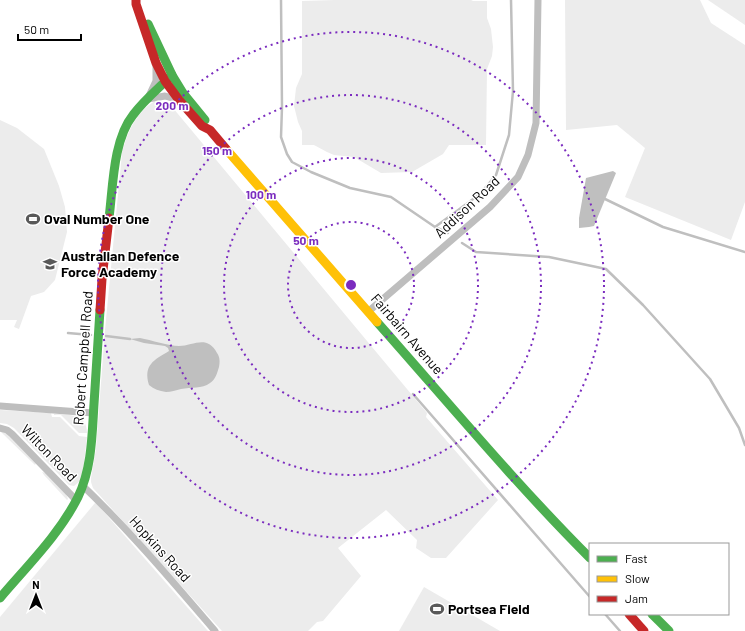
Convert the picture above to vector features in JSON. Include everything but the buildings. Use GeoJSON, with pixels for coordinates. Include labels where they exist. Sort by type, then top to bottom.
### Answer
{"type":"FeatureCollection","features":[{"type":"Feature","properties":{"kind":"main road","name":"Fairbairn Avenue"},"geometry":{"type":"LineString","coordinates":[[136,0],[136,4],[156,63],[208,122],[210,130]]}},
{"type":"Feature","properties":{"kind":"main road","name":"Fairbairn Avenue"},"geometry":{"type":"LineString","coordinates":[[139,0],[179,100],[202,126],[210,130],[509,472],[587,556]]}},
{"type":"Feature","properties":{"kind":"main road","name":"Robert Campbell Road"},"geometry":{"type":"LineString","coordinates":[[0,598],[52,535],[76,500],[83,486],[90,456],[102,279],[118,157],[123,134],[133,115],[169,78]]}},
{"type":"Feature","properties":{"kind":"main road"},"geometry":{"type":"LineString","coordinates":[[630,615],[644,631]]}},
{"type":"Feature","properties":{"kind":"main road"},"geometry":{"type":"LineString","coordinates":[[653,615],[669,631]]}},
{"type":"Feature","properties":{"kind":"street","name":"Addison Road"},"geometry":{"type":"LineString","coordinates":[[369,311],[490,207],[518,176],[528,155],[536,123],[538,0]]}},
{"type":"Feature","properties":{"kind":"street","name":"Robert Campbell Road"},"geometry":{"type":"LineString","coordinates":[[147,100],[156,81],[156,63]]}},
{"type":"Feature","properties":{"kind":"street"},"geometry":{"type":"LineString","coordinates":[[147,100],[165,96],[179,100]]}},
{"type":"Feature","properties":{"kind":"street"},"geometry":{"type":"LineString","coordinates":[[0,406],[93,413]]}},
{"type":"Feature","properties":{"kind":"street","name":"Wilton Road"},"geometry":{"type":"LineString","coordinates":[[0,428],[7,430],[12,434],[76,500]]}},
{"type":"Feature","properties":{"kind":"street","name":"Hopkins Road"},"geometry":{"type":"LineString","coordinates":[[83,486],[100,502],[215,631]]}},
{"type":"Feature","properties":{"kind":"shaded area"},"geometry":{"type":"Polygon","coordinates":[[[565,0],[700,0],[711,23],[745,45],[745,202],[731,240],[625,197],[645,148],[617,125],[566,130],[565,0]]]}},
{"type":"Feature","properties":{"kind":"shaded area"},"geometry":{"type":"Polygon","coordinates":[[[708,0],[745,0],[745,25],[708,0]]]}},
{"type":"Feature","properties":{"kind":"shaded area"},"geometry":{"type":"Polygon","coordinates":[[[302,1],[487,1],[487,18],[491,29],[493,47],[492,56],[487,69],[486,145],[449,145],[443,154],[412,172],[381,173],[354,157],[334,155],[314,145],[302,145],[302,131],[294,106],[296,88],[302,74],[302,1]]]}},
{"type":"Feature","properties":{"kind":"shaded area"},"geometry":{"type":"Polygon","coordinates":[[[155,101],[158,106],[162,108],[173,108],[427,413],[426,417],[498,500],[446,558],[431,558],[416,548],[417,540],[386,510],[338,548],[361,576],[323,621],[317,622],[308,631],[222,631],[93,488],[91,482],[96,449],[105,330],[122,153],[133,124],[143,111],[155,101]]]}},
{"type":"Feature","properties":{"kind":"shaded area","name":"Oval Number One"},"geometry":{"type":"Polygon","coordinates":[[[0,120],[17,128],[44,149],[59,186],[65,207],[67,232],[55,280],[44,292],[31,296],[19,329],[14,327],[17,320],[0,320],[0,120]]]}},
{"type":"Feature","properties":{"kind":"shaded area"},"geometry":{"type":"Polygon","coordinates":[[[613,171],[616,173],[594,226],[579,228],[579,218],[586,178],[613,171]]]}},
{"type":"Feature","properties":{"kind":"shaded area"},"geometry":{"type":"Polygon","coordinates":[[[140,338],[175,346],[184,346],[200,342],[209,344],[213,347],[220,361],[214,380],[207,385],[200,387],[166,392],[155,389],[149,385],[147,373],[154,360],[169,351],[165,346],[130,339],[140,338]]]}},
{"type":"Feature","properties":{"kind":"shaded area"},"geometry":{"type":"Polygon","coordinates":[[[0,410],[51,413],[52,417],[60,417],[79,436],[87,437],[80,481],[74,486],[69,485],[14,428],[7,424],[0,423],[0,410]]]}},
{"type":"Feature","properties":{"kind":"shaded area"},"geometry":{"type":"Polygon","coordinates":[[[54,414],[71,415],[81,418],[86,426],[87,433],[79,433],[61,415],[54,414]]]}},
{"type":"Feature","properties":{"kind":"shaded area"},"geometry":{"type":"Polygon","coordinates":[[[0,431],[7,433],[36,463],[35,465],[0,431]]]}},
{"type":"Feature","properties":{"kind":"shaded area"},"geometry":{"type":"Polygon","coordinates":[[[42,472],[46,473],[66,494],[67,500],[44,475],[42,472]]]}},
{"type":"Feature","properties":{"kind":"shaded area"},"geometry":{"type":"Polygon","coordinates":[[[95,503],[208,631],[0,631],[0,617],[95,503]]]}},
{"type":"Feature","properties":{"kind":"shaded area","name":"Portsea Field"},"geometry":{"type":"Polygon","coordinates":[[[424,587],[500,631],[399,631],[424,587]]]}},
{"type":"Feature","properties":{"kind":"waterway"},"geometry":{"type":"LineString","coordinates":[[281,0],[281,137],[287,154],[292,162],[311,172],[350,188],[391,197],[435,227],[480,194],[496,175],[509,135],[513,91],[511,0]]}},
{"type":"Feature","properties":{"kind":"waterway"},"geometry":{"type":"LineString","coordinates":[[605,199],[663,227],[745,252]]}},
{"type":"Feature","properties":{"kind":"waterway"},"geometry":{"type":"LineString","coordinates":[[435,227],[448,233]]}},
{"type":"Feature","properties":{"kind":"waterway"},"geometry":{"type":"LineString","coordinates":[[462,243],[476,252],[549,257],[606,269],[643,305],[710,379],[739,428],[745,445]]}},
{"type":"Feature","properties":{"kind":"waterway"},"geometry":{"type":"LineString","coordinates":[[68,333],[91,335]]}},
{"type":"Feature","properties":{"kind":"waterway"},"geometry":{"type":"LineString","coordinates":[[106,336],[130,339]]}},
{"type":"Feature","properties":{"kind":"waterway"},"geometry":{"type":"LineString","coordinates":[[413,394],[589,596]]}},
{"type":"Feature","properties":{"kind":"waterway"},"geometry":{"type":"LineString","coordinates":[[606,615],[620,631]]}},
{"type":"Feature","properties":{"kind":"traffic: fast"},"geometry":{"type":"LineString","coordinates":[[148,24],[172,75],[183,93],[205,120]]}},
{"type":"Feature","properties":{"kind":"traffic: fast"},"geometry":{"type":"LineString","coordinates":[[109,218],[115,164],[121,137],[126,125],[142,104],[172,75]]}},
{"type":"Feature","properties":{"kind":"traffic: fast"},"geometry":{"type":"LineString","coordinates":[[0,598],[32,562],[62,524],[83,486],[89,463],[92,439],[100,310]]}},
{"type":"Feature","properties":{"kind":"traffic: fast"},"geometry":{"type":"LineString","coordinates":[[377,322],[535,501],[589,557]]}},
{"type":"Feature","properties":{"kind":"traffic: fast"},"geometry":{"type":"LineString","coordinates":[[653,615],[669,631]]}},
{"type":"Feature","properties":{"kind":"traffic: slow"},"geometry":{"type":"LineString","coordinates":[[226,149],[377,322]]}},
{"type":"Feature","properties":{"kind":"traffic: jam"},"geometry":{"type":"LineString","coordinates":[[136,0],[136,4],[156,63],[165,81],[179,100],[202,126],[210,130],[226,149]]}},
{"type":"Feature","properties":{"kind":"traffic: jam"},"geometry":{"type":"LineString","coordinates":[[100,310],[109,218]]}},
{"type":"Feature","properties":{"kind":"traffic: jam"},"geometry":{"type":"LineString","coordinates":[[630,615],[644,631]]}},
{"type":"Feature","properties":{"kind":"place","name":"Oval Number One"},"geometry":{"type":"Point","coordinates":[33,219]}},
{"type":"Feature","properties":{"kind":"place","name":"Australian Defence Force Academy"},"geometry":{"type":"Point","coordinates":[50,264]}},
{"type":"Feature","properties":{"kind":"place","name":"Portsea Field"},"geometry":{"type":"Point","coordinates":[437,609]}}]}
